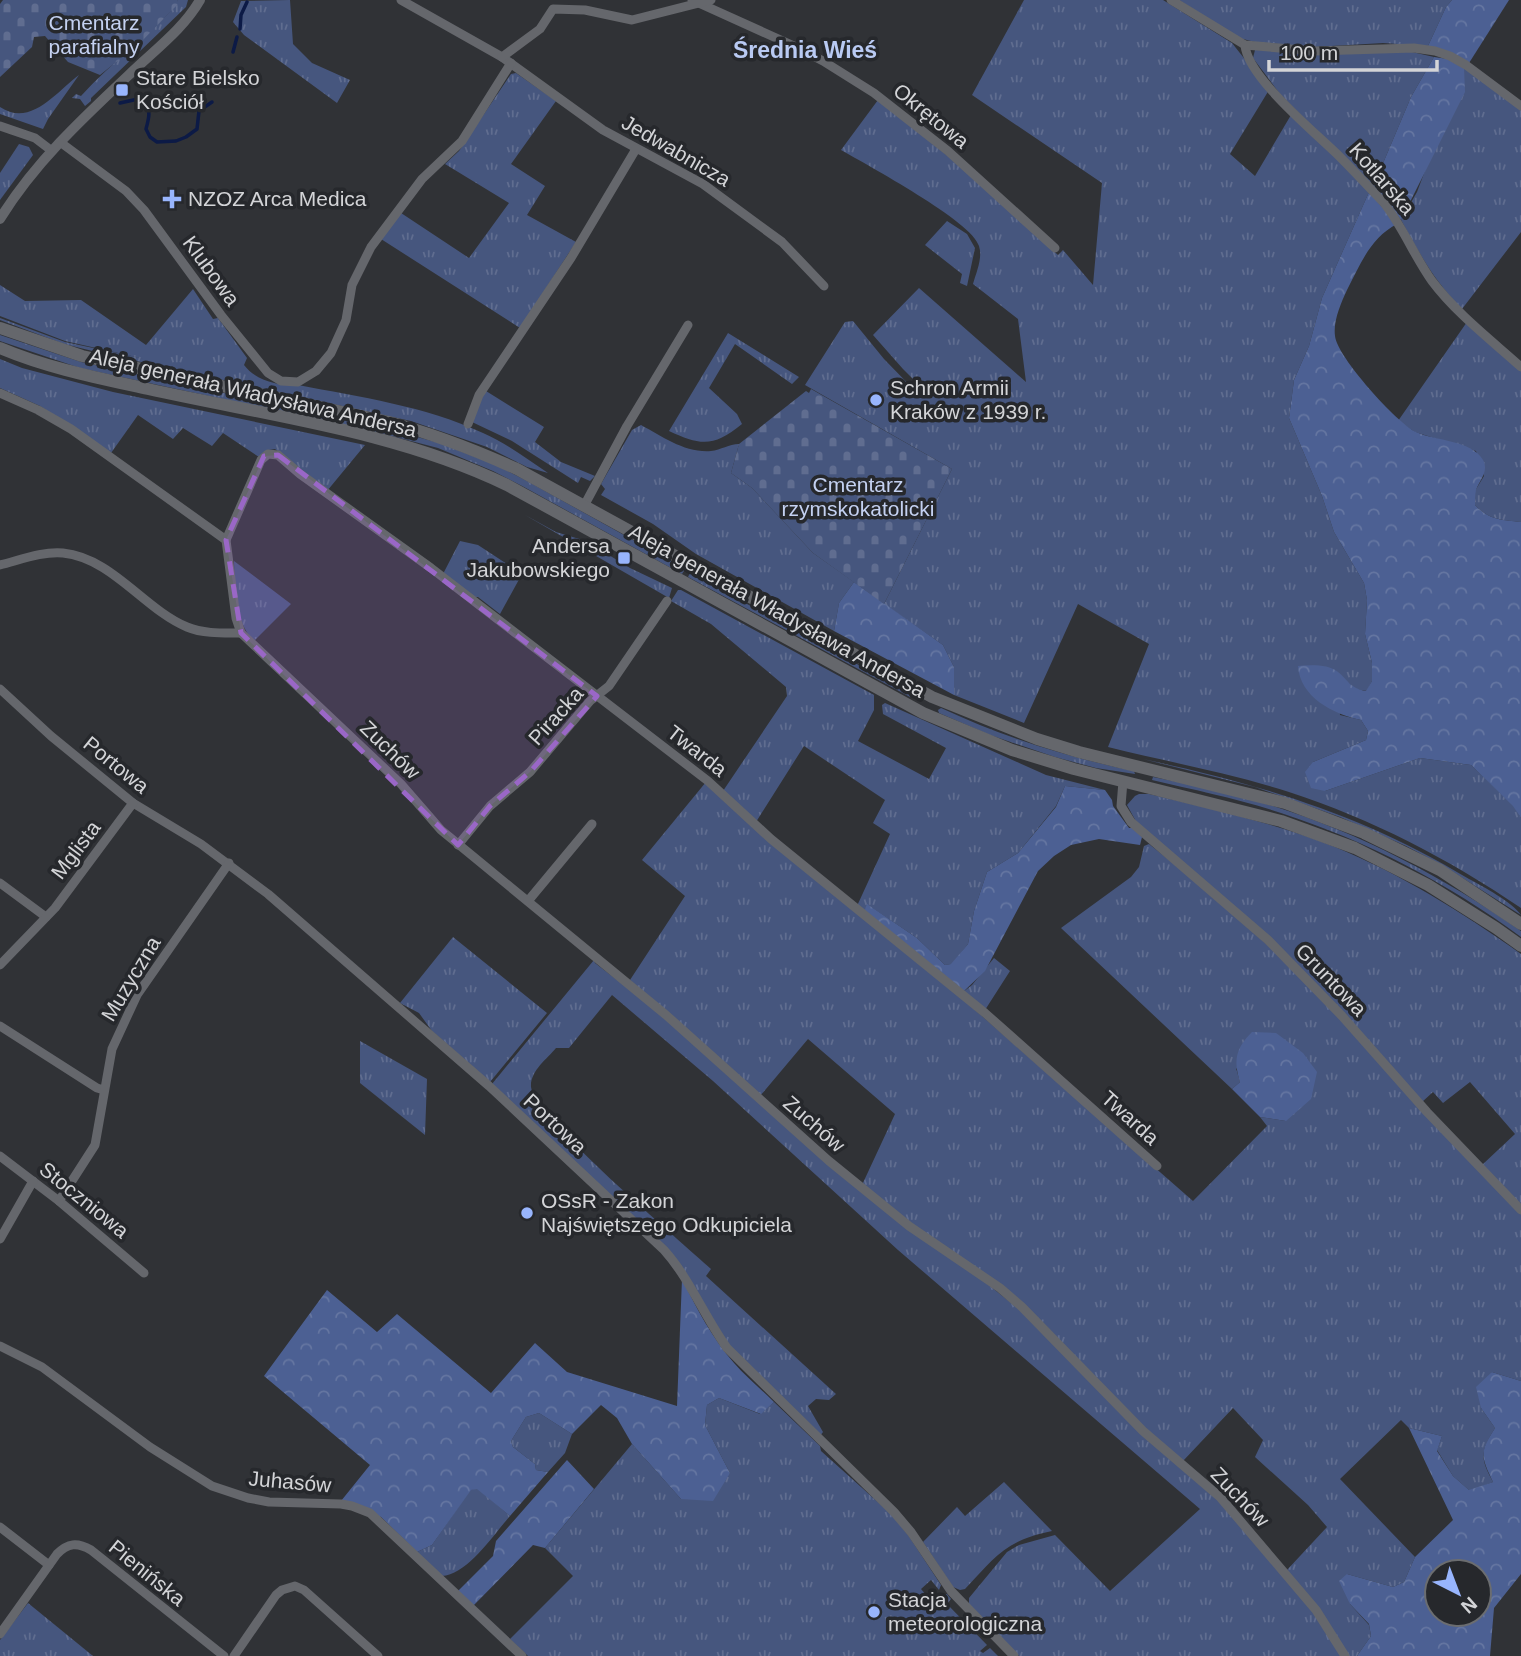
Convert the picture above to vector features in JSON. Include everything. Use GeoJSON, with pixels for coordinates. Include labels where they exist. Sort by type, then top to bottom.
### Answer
{"type":"FeatureCollection","features":[{"type":"Feature","properties":{"kind":"main road","name":"Aleja generała Władysława Andersa"},"geometry":{"type":"LineString","coordinates":[[0,328],[82,356],[434,434],[517,469],[879,670],[953,706],[1037,739],[1285,803],[1364,833],[1440,870],[1521,923]]}},
{"type":"Feature","properties":{"kind":"main road","name":"Aleja generała Władysława Andersa"},"geometry":{"type":"LineString","coordinates":[[0,348],[78,374],[383,440],[467,466],[507,485],[923,713],[1012,750],[1281,821],[1355,848],[1428,885],[1521,946]]}},
{"type":"Feature","properties":{"kind":"street"},"geometry":{"type":"LineString","coordinates":[[0,219],[24,184],[56,147],[181,25],[200,0]]}},
{"type":"Feature","properties":{"kind":"street","name":"Jedwabnicza"},"geometry":{"type":"LineString","coordinates":[[401,0],[502,57],[603,131],[703,184],[782,242],[824,286]]}},
{"type":"Feature","properties":{"kind":"street"},"geometry":{"type":"LineString","coordinates":[[502,57],[540,29],[555,4],[632,20],[711,0]]}},
{"type":"Feature","properties":{"kind":"street"},"geometry":{"type":"LineString","coordinates":[[1171,0],[1245,45],[1315,51],[1415,48],[1435,51],[1466,65],[1521,106]]}},
{"type":"Feature","properties":{"kind":"street","name":"Okrętowa"},"geometry":{"type":"LineString","coordinates":[[697,2],[803,51],[874,93],[948,151],[1055,248]]}},
{"type":"Feature","properties":{"kind":"street","name":"Kotlarska"},"geometry":{"type":"LineString","coordinates":[[1245,45],[1252,63],[1277,96],[1384,203],[1399,222],[1422,266],[1441,291],[1521,366]]}},
{"type":"Feature","properties":{"kind":"street","name":"Klubowa"},"geometry":{"type":"LineString","coordinates":[[0,125],[56,147],[126,191],[144,210],[221,315],[268,373],[273,378],[287,382],[304,380],[324,362],[336,343],[346,320],[352,285],[371,247],[422,179],[462,141],[511,63]]}},
{"type":"Feature","properties":{"kind":"street"},"geometry":{"type":"LineString","coordinates":[[468,424],[479,395],[571,258],[636,149]]}},
{"type":"Feature","properties":{"kind":"street"},"geometry":{"type":"LineString","coordinates":[[584,506],[627,426],[688,324]]}},
{"type":"Feature","properties":{"kind":"street"},"geometry":{"type":"LineString","coordinates":[[0,393],[71,429],[226,540],[236,618],[241,633],[206,632],[190,628],[171,618],[107,571],[71,554],[52,553],[0,565]]}},
{"type":"Feature","properties":{"kind":"street","name":"Twarda"},"geometry":{"type":"LineString","coordinates":[[226,540],[261,460],[268,454],[278,455],[708,781],[771,839],[985,1013],[1157,1166]]}},
{"type":"Feature","properties":{"kind":"street","name":"Piracka"},"geometry":{"type":"LineString","coordinates":[[458,845],[490,806],[530,772],[590,701],[609,686],[667,601]]}},
{"type":"Feature","properties":{"kind":"street","name":"Zuchów"},"geometry":{"type":"LineString","coordinates":[[241,633],[401,784],[441,830],[458,845],[666,1015],[822,1155],[909,1226],[1000,1288],[1022,1307],[1134,1423],[1220,1497],[1316,1610],[1345,1656]]}},
{"type":"Feature","properties":{"kind":"street","name":"Portowa"},"geometry":{"type":"LineString","coordinates":[[0,689],[51,736],[133,803],[201,844],[268,894],[426,1030],[664,1250],[685,1277],[712,1327],[727,1348],[894,1512],[912,1532],[951,1591],[1014,1656]]}},
{"type":"Feature","properties":{"kind":"street","name":"Gruntowa"},"geometry":{"type":"LineString","coordinates":[[1123,781],[1121,806],[1131,822],[1240,914],[1287,959],[1521,1210]]}},
{"type":"Feature","properties":{"kind":"street","name":"Mglista"},"geometry":{"type":"LineString","coordinates":[[0,965],[47,917],[133,803]]}},
{"type":"Feature","properties":{"kind":"street"},"geometry":{"type":"LineString","coordinates":[[528,901],[592,824]]}},
{"type":"Feature","properties":{"kind":"street","name":"Muzyczna"},"geometry":{"type":"LineString","coordinates":[[59,1201],[95,1145],[112,1049],[137,995],[229,863]]}},
{"type":"Feature","properties":{"kind":"street"},"geometry":{"type":"LineString","coordinates":[[0,883],[47,917]]}},
{"type":"Feature","properties":{"kind":"street"},"geometry":{"type":"LineString","coordinates":[[0,1026],[104,1090]]}},
{"type":"Feature","properties":{"kind":"street","name":"Stoczniowa"},"geometry":{"type":"LineString","coordinates":[[0,1156],[59,1201],[144,1273]]}},
{"type":"Feature","properties":{"kind":"street"},"geometry":{"type":"LineString","coordinates":[[0,1239],[33,1181]]}},
{"type":"Feature","properties":{"kind":"street","name":"Juhasów"},"geometry":{"type":"LineString","coordinates":[[0,1346],[43,1367],[150,1447],[212,1486],[260,1501],[341,1504],[370,1513],[522,1656]]}},
{"type":"Feature","properties":{"kind":"street"},"geometry":{"type":"LineString","coordinates":[[0,1527],[49,1565]]}},
{"type":"Feature","properties":{"kind":"street","name":"Pienińska"},"geometry":{"type":"LineString","coordinates":[[0,1634],[49,1565],[68,1546],[79,1544],[224,1656]]}},
{"type":"Feature","properties":{"kind":"street"},"geometry":{"type":"LineString","coordinates":[[234,1656],[276,1595],[295,1586],[304,1590],[377,1656]]}},
{"type":"Feature","properties":{"kind":"highlighted area"},"geometry":{"type":"Polygon","coordinates":[[[278,455],[597,696],[530,772],[490,806],[458,845],[241,633],[226,540],[264,456],[278,455]]]}},
{"type":"Feature","properties":{"kind":"green space","name":"Cmentarz parafialny"},"geometry":{"type":"Polygon","coordinates":[[[3,0],[177,0],[179,3],[140,43],[100,75],[68,62],[45,36],[34,37],[32,47],[0,77],[0,4],[3,0]]]}},
{"type":"Feature","properties":{"kind":"green space"},"geometry":{"type":"Polygon","coordinates":[[[177,0],[188,0],[186,7],[91,98],[91,101],[85,106],[80,99],[72,98],[76,94],[81,96],[155,27],[178,3],[177,0]]]}},
{"type":"Feature","properties":{"kind":"green space"},"geometry":{"type":"Polygon","coordinates":[[[290,0],[293,44],[312,63],[350,80],[337,103],[244,35],[233,22],[241,1],[290,0]]]}},
{"type":"Feature","properties":{"kind":"green space"},"geometry":{"type":"Polygon","coordinates":[[[1024,0],[1163,0],[1232,43],[1269,90],[1230,154],[1255,176],[1291,115],[1369,192],[1322,298],[1309,346],[1294,380],[1289,418],[1334,532],[1364,583],[1367,600],[1365,634],[1372,663],[1372,681],[1367,691],[1355,689],[1335,670],[1340,715],[1361,720],[1368,731],[1366,740],[1313,762],[1325,791],[1420,758],[1471,765],[1514,806],[1521,818],[1521,908],[1438,857],[1380,828],[1320,803],[1244,779],[1108,747],[1149,644],[1078,604],[1024,723],[954,695],[954,667],[943,645],[884,604],[952,469],[805,385],[845,322],[853,321],[884,359],[922,398],[927,393],[873,335],[919,288],[1026,382],[1018,319],[973,284],[980,255],[979,246],[972,236],[940,209],[841,150],[878,100],[954,161],[1058,255],[1063,250],[1093,285],[1102,183],[972,95],[1024,0]]]}},
{"type":"Feature","properties":{"kind":"green space"},"geometry":{"type":"Polygon","coordinates":[[[1179,0],[1452,0],[1428,46],[1383,43],[1314,47],[1239,38],[1179,0]]]}},
{"type":"Feature","properties":{"kind":"green space"},"geometry":{"type":"Polygon","coordinates":[[[1452,0],[1509,0],[1469,63],[1428,46],[1452,0]]]}},
{"type":"Feature","properties":{"kind":"green space"},"geometry":{"type":"Polygon","coordinates":[[[1255,50],[1412,52],[1434,57],[1411,97],[1373,187],[1280,94],[1253,58],[1255,50]]]}},
{"type":"Feature","properties":{"kind":"green space"},"geometry":{"type":"Polygon","coordinates":[[[1434,57],[1448,59],[1464,68],[1465,92],[1401,220],[1373,187],[1411,97],[1434,57]]]}},
{"type":"Feature","properties":{"kind":"green space"},"geometry":{"type":"Polygon","coordinates":[[[1464,68],[1521,110],[1521,232],[1462,309],[1436,278],[1401,220],[1417,192],[1464,68]]]}},
{"type":"Feature","properties":{"kind":"green space"},"geometry":{"type":"Polygon","coordinates":[[[516,73],[556,101],[511,164],[545,186],[527,215],[576,242],[520,328],[381,239],[401,213],[469,258],[509,203],[445,164],[459,151],[511,74],[516,73]]]}},
{"type":"Feature","properties":{"kind":"green space"},"geometry":{"type":"Polygon","coordinates":[[[79,75],[43,129],[0,114],[0,107],[22,113],[33,110],[53,98],[79,75]]]}},
{"type":"Feature","properties":{"kind":"green space"},"geometry":{"type":"Polygon","coordinates":[[[19,144],[29,147],[33,155],[0,200],[0,173],[19,144]]]}},
{"type":"Feature","properties":{"kind":"green space"},"geometry":{"type":"Polygon","coordinates":[[[1369,192],[1397,224],[1373,244],[1347,290],[1335,324],[1338,346],[1356,373],[1407,426],[1416,432],[1471,448],[1478,453],[1485,468],[1476,490],[1475,505],[1491,516],[1521,522],[1521,818],[1513,806],[1471,765],[1420,758],[1325,791],[1311,788],[1305,772],[1313,762],[1366,740],[1368,731],[1361,720],[1329,708],[1311,695],[1300,677],[1298,666],[1324,666],[1334,669],[1353,686],[1366,691],[1372,681],[1372,663],[1365,634],[1367,600],[1364,583],[1334,532],[1289,418],[1294,380],[1309,346],[1322,298],[1369,192]]]}},
{"type":"Feature","properties":{"kind":"green space"},"geometry":{"type":"Polygon","coordinates":[[[947,221],[967,234],[975,248],[967,286],[960,283],[962,274],[925,245],[947,221]]]}},
{"type":"Feature","properties":{"kind":"green space"},"geometry":{"type":"Polygon","coordinates":[[[0,285],[25,301],[81,300],[146,345],[193,289],[213,319],[218,318],[247,358],[244,365],[262,379],[368,398],[438,416],[492,437],[548,473],[527,467],[487,447],[411,421],[64,344],[0,318],[65,342],[145,359],[65,341],[0,316],[0,285]]]}},
{"type":"Feature","properties":{"kind":"green space"},"geometry":{"type":"Polygon","coordinates":[[[1467,322],[1521,370],[1521,522],[1491,516],[1475,505],[1475,491],[1484,476],[1476,451],[1415,432],[1398,421],[1467,322]]]}},
{"type":"Feature","properties":{"kind":"green space"},"geometry":{"type":"Polygon","coordinates":[[[728,333],[799,377],[792,384],[735,344],[709,388],[737,414],[742,424],[723,437],[707,442],[669,431],[728,333]]]}},
{"type":"Feature","properties":{"kind":"green space"},"geometry":{"type":"Polygon","coordinates":[[[0,335],[81,362],[385,428],[439,443],[496,465],[685,569],[682,574],[524,487],[438,448],[80,368],[0,341],[0,335]]]}},
{"type":"Feature","properties":{"kind":"green space"},"geometry":{"type":"Polygon","coordinates":[[[0,359],[22,368],[113,392],[365,445],[327,491],[275,449],[259,457],[223,433],[212,446],[183,428],[173,439],[138,415],[111,453],[40,406],[0,388],[0,359]]]}},
{"type":"Feature","properties":{"kind":"green space","name":"Cmentarz rzymskokatolicki"},"geometry":{"type":"Polygon","coordinates":[[[811,389],[952,469],[884,604],[813,553],[752,488],[731,473],[739,444],[811,389]]]}},
{"type":"Feature","properties":{"kind":"green space"},"geometry":{"type":"Polygon","coordinates":[[[486,391],[544,427],[535,442],[561,462],[595,476],[590,481],[581,477],[578,483],[512,441],[472,422],[480,399],[486,391]]]}},
{"type":"Feature","properties":{"kind":"green space"},"geometry":{"type":"Polygon","coordinates":[[[641,425],[674,443],[701,451],[739,444],[731,473],[752,488],[813,553],[854,582],[839,603],[834,631],[696,554],[653,524],[601,495],[605,489],[601,484],[632,430],[641,425]]]}},
{"type":"Feature","properties":{"kind":"green space"},"geometry":{"type":"Polygon","coordinates":[[[525,515],[556,532],[586,541],[630,568],[672,588],[669,598],[525,515]]]}},
{"type":"Feature","properties":{"kind":"green space"},"geometry":{"type":"Polygon","coordinates":[[[460,541],[478,545],[522,574],[500,614],[478,597],[472,597],[443,574],[460,541]]]}},
{"type":"Feature","properties":{"kind":"green space"},"geometry":{"type":"Polygon","coordinates":[[[234,561],[291,604],[254,641],[239,613],[234,561]]]}},
{"type":"Feature","properties":{"kind":"green space"},"geometry":{"type":"Polygon","coordinates":[[[690,573],[910,693],[910,697],[688,577],[690,573]]]}},
{"type":"Feature","properties":{"kind":"green space"},"geometry":{"type":"Polygon","coordinates":[[[854,582],[943,645],[954,667],[954,695],[834,631],[839,603],[854,582]]]}},
{"type":"Feature","properties":{"kind":"green space"},"geometry":{"type":"Polygon","coordinates":[[[678,590],[874,695],[874,710],[858,741],[929,779],[946,748],[883,714],[882,705],[885,703],[1046,775],[1105,790],[1065,786],[1056,806],[1018,853],[987,872],[974,911],[968,944],[952,964],[945,965],[917,938],[868,905],[864,912],[857,906],[890,834],[873,823],[885,800],[804,746],[756,822],[723,791],[787,696],[786,687],[711,624],[671,601],[678,590]]]}},
{"type":"Feature","properties":{"kind":"green space"},"geometry":{"type":"Polygon","coordinates":[[[941,708],[1012,737],[1060,753],[1134,771],[1135,774],[1096,768],[1055,757],[990,735],[939,713],[941,708]]]}},
{"type":"Feature","properties":{"kind":"green space"},"geometry":{"type":"Polygon","coordinates":[[[1143,759],[1187,769],[1248,785],[1143,759]]]}},
{"type":"Feature","properties":{"kind":"green space"},"geometry":{"type":"Polygon","coordinates":[[[1153,777],[1280,808],[1352,836],[1456,889],[1521,931],[1521,937],[1436,881],[1375,850],[1313,824],[1265,808],[1152,780],[1153,777]]]}},
{"type":"Feature","properties":{"kind":"green space"},"geometry":{"type":"Polygon","coordinates":[[[706,782],[918,960],[1193,1201],[1267,1126],[1260,1117],[1286,1121],[1236,1068],[1240,1082],[1232,1089],[1061,928],[1131,877],[1139,867],[1144,846],[1149,844],[1210,893],[1295,970],[1521,1213],[1521,1381],[1492,1372],[1481,1408],[1495,1428],[1483,1455],[1493,1482],[1470,1491],[1453,1476],[1437,1450],[1442,1436],[1409,1428],[1401,1420],[1340,1479],[1415,1557],[1404,1582],[1393,1587],[1347,1574],[1350,1604],[1369,1625],[1371,1636],[1357,1656],[1348,1656],[1287,1570],[1327,1527],[1308,1505],[1255,1457],[1263,1440],[1233,1408],[1183,1461],[1145,1429],[1024,1304],[862,1185],[895,1114],[808,1039],[760,1096],[630,980],[685,896],[642,860],[706,782]]]}},
{"type":"Feature","properties":{"kind":"green space"},"geometry":{"type":"Polygon","coordinates":[[[1065,786],[1105,790],[1129,828],[1133,828],[1142,837],[1140,845],[1099,839],[1071,845],[1054,856],[1038,871],[985,971],[963,992],[864,912],[867,904],[917,938],[945,965],[951,964],[968,944],[974,911],[987,872],[1018,853],[1056,807],[1065,786]]]}},
{"type":"Feature","properties":{"kind":"green space"},"geometry":{"type":"Polygon","coordinates":[[[1260,789],[1311,805],[1390,837],[1429,857],[1497,895],[1521,915],[1442,865],[1340,817],[1260,789]]]}},
{"type":"Feature","properties":{"kind":"green space"},"geometry":{"type":"Polygon","coordinates":[[[1139,794],[1149,794],[1243,817],[1335,847],[1384,869],[1431,895],[1521,954],[1521,1207],[1482,1165],[1515,1134],[1470,1082],[1443,1103],[1433,1092],[1422,1102],[1329,998],[1138,825],[1127,805],[1139,794]]]}},
{"type":"Feature","properties":{"kind":"green space"},"geometry":{"type":"Polygon","coordinates":[[[453,937],[547,1013],[490,1082],[432,1031],[419,1013],[400,1003],[453,937]]]}},
{"type":"Feature","properties":{"kind":"green space"},"geometry":{"type":"Polygon","coordinates":[[[994,958],[1010,971],[985,1010],[963,992],[994,958]]]}},
{"type":"Feature","properties":{"kind":"green space"},"geometry":{"type":"Polygon","coordinates":[[[594,960],[617,980],[622,980],[756,1099],[1020,1310],[1140,1432],[1218,1499],[1313,1612],[1343,1656],[1019,1656],[969,1604],[969,1598],[1007,1552],[1019,1545],[1055,1535],[1110,1591],[1200,1509],[898,1250],[713,1081],[612,995],[569,1048],[556,1048],[533,1076],[531,1087],[538,1103],[581,1151],[711,1269],[706,1276],[836,1394],[829,1400],[816,1399],[808,1406],[823,1432],[820,1436],[729,1345],[678,1262],[492,1084],[594,960]]]}},
{"type":"Feature","properties":{"kind":"green space"},"geometry":{"type":"Polygon","coordinates":[[[1252,1032],[1276,1033],[1303,1053],[1317,1072],[1311,1099],[1286,1121],[1260,1117],[1232,1089],[1240,1082],[1237,1067],[1239,1049],[1252,1032]]]}},
{"type":"Feature","properties":{"kind":"green space"},"geometry":{"type":"Polygon","coordinates":[[[360,1041],[427,1079],[425,1135],[360,1083],[360,1041]]]}},
{"type":"Feature","properties":{"kind":"green space"},"geometry":{"type":"Polygon","coordinates":[[[682,1279],[719,1344],[743,1373],[774,1402],[761,1414],[719,1398],[707,1405],[705,1425],[730,1473],[713,1501],[681,1499],[632,1444],[617,1418],[601,1405],[572,1434],[539,1413],[526,1417],[511,1441],[513,1447],[535,1464],[536,1470],[548,1472],[510,1516],[477,1489],[471,1490],[432,1545],[417,1552],[381,1517],[341,1501],[370,1465],[264,1376],[327,1290],[377,1332],[397,1314],[491,1393],[535,1343],[567,1372],[677,1406],[682,1279]]]}},
{"type":"Feature","properties":{"kind":"green space"},"geometry":{"type":"Polygon","coordinates":[[[1492,1372],[1521,1381],[1521,1574],[1494,1608],[1493,1620],[1493,1558],[1423,1558],[1423,1628],[1492,1628],[1490,1656],[1357,1656],[1371,1636],[1369,1624],[1350,1604],[1339,1581],[1347,1574],[1393,1587],[1404,1582],[1415,1557],[1453,1520],[1409,1428],[1442,1436],[1437,1451],[1453,1476],[1469,1490],[1493,1482],[1484,1460],[1484,1449],[1495,1428],[1481,1408],[1476,1387],[1492,1372]]]}},
{"type":"Feature","properties":{"kind":"green space"},"geometry":{"type":"Polygon","coordinates":[[[719,1398],[760,1414],[774,1402],[820,1446],[821,1451],[891,1514],[908,1535],[941,1585],[939,1590],[931,1580],[921,1589],[933,1603],[942,1594],[947,1594],[951,1599],[947,1604],[987,1645],[980,1651],[983,1653],[990,1648],[998,1656],[528,1656],[510,1639],[573,1576],[545,1548],[632,1444],[681,1499],[730,1473],[705,1425],[707,1405],[719,1398]]]}},
{"type":"Feature","properties":{"kind":"green space"},"geometry":{"type":"Polygon","coordinates":[[[539,1413],[572,1434],[565,1453],[548,1472],[536,1470],[535,1464],[513,1447],[511,1441],[526,1417],[539,1413]]]}},
{"type":"Feature","properties":{"kind":"green space"},"geometry":{"type":"Polygon","coordinates":[[[567,1460],[594,1489],[545,1548],[533,1545],[473,1606],[458,1591],[493,1556],[496,1541],[567,1460]]]}},
{"type":"Feature","properties":{"kind":"green space"},"geometry":{"type":"Polygon","coordinates":[[[1004,1482],[1052,1531],[1023,1539],[1002,1551],[965,1589],[953,1587],[923,1542],[957,1507],[965,1516],[1004,1482]]]}},
{"type":"Feature","properties":{"kind":"green space"},"geometry":{"type":"Polygon","coordinates":[[[477,1488],[510,1516],[488,1543],[461,1569],[442,1576],[417,1552],[432,1545],[470,1490],[477,1488]]]}},
{"type":"Feature","properties":{"kind":"green space"},"geometry":{"type":"Polygon","coordinates":[[[28,1603],[93,1656],[0,1656],[0,1640],[28,1603]]]}},
{"type":"Feature","properties":{"kind":"waterway"},"geometry":{"type":"LineString","coordinates":[[240,29],[241,15],[247,2]]}},
{"type":"Feature","properties":{"kind":"waterway"},"geometry":{"type":"LineString","coordinates":[[233,52],[237,37]]}},
{"type":"Feature","properties":{"kind":"waterway"},"geometry":{"type":"LineString","coordinates":[[120,103],[138,99],[145,101],[149,115],[146,129],[150,137],[157,142],[176,141],[186,137],[197,129],[199,111],[212,102]]}},
{"type":"Feature","properties":{"kind":"place","name":"Stare Bielsko Kościół"},"geometry":{"type":"Point","coordinates":[122,90]}},
{"type":"Feature","properties":{"kind":"place","name":"NZOZ Arca Medica"},"geometry":{"type":"Point","coordinates":[172,199]}},
{"type":"Feature","properties":{"kind":"place","name":"Schron Armii Kraków z 1939 r."},"geometry":{"type":"Point","coordinates":[876,400]}},
{"type":"Feature","properties":{"kind":"place","name":"Andersa Jakubowskiego"},"geometry":{"type":"Point","coordinates":[624,558]}},
{"type":"Feature","properties":{"kind":"place","name":"OSsR - Zakon Najświętszego Odkupiciela"},"geometry":{"type":"Point","coordinates":[527,1213]}},
{"type":"Feature","properties":{"kind":"place","name":"Stacja meteorologiczna"},"geometry":{"type":"Point","coordinates":[874,1612]}},
{"type":"Feature","properties":{"kind":"district","name":"Średnia Wieś"},"geometry":{"type":"Point","coordinates":[805,50]}}]}
